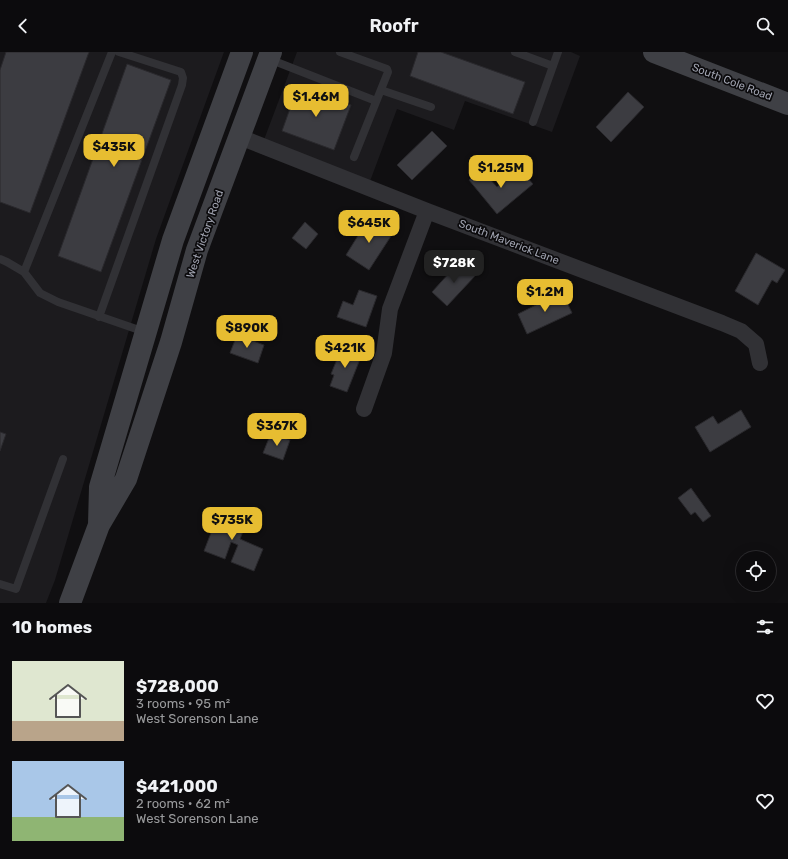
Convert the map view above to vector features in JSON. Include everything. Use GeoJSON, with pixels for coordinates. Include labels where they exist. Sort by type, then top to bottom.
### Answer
{"type":"FeatureCollection","features":[{"type":"Feature","properties":{"kind":"main road","name":"West Victory Road"},"geometry":{"type":"LineString","coordinates":[[99,525],[100,487],[173,240],[242,52]]}},
{"type":"Feature","properties":{"kind":"main road","name":"South Cole Road"},"geometry":{"type":"LineString","coordinates":[[654,52],[788,104]]}},
{"type":"Feature","properties":{"kind":"main road","name":"West Victory Road"},"geometry":{"type":"LineString","coordinates":[[70,603],[99,525],[126,479],[171,342],[197,250],[270,56]]}},
{"type":"Feature","properties":{"kind":"main road","name":"West Victory Road"},"geometry":{"type":"LineString","coordinates":[[146,332],[152,339],[154,347],[150,366],[146,418]]}},
{"type":"Feature","properties":{"kind":"main road","name":"West Victory Road"},"geometry":{"type":"LineString","coordinates":[[126,479],[118,474],[117,468],[129,429],[129,387]]}},
{"type":"Feature","properties":{"kind":"street","name":"South Maverick Lane"},"geometry":{"type":"LineString","coordinates":[[240,138],[741,331],[756,344],[760,363]]}},
{"type":"Feature","properties":{"kind":"street"},"geometry":{"type":"LineString","coordinates":[[364,409],[384,353],[390,309],[427,211]]}},
{"type":"Feature","properties":{"kind":"lane"},"geometry":{"type":"LineString","coordinates":[[24,272],[112,52]]}},
{"type":"Feature","properties":{"kind":"lane"},"geometry":{"type":"LineString","coordinates":[[99,317],[182,85],[181,72],[122,52]]}},
{"type":"Feature","properties":{"kind":"lane"},"geometry":{"type":"LineString","coordinates":[[340,52],[362,56],[387,69],[388,72],[354,157]]}},
{"type":"Feature","properties":{"kind":"lane"},"geometry":{"type":"LineString","coordinates":[[515,52],[553,66]]}},
{"type":"Feature","properties":{"kind":"lane"},"geometry":{"type":"LineString","coordinates":[[533,122],[558,52]]}},
{"type":"Feature","properties":{"kind":"lane"},"geometry":{"type":"LineString","coordinates":[[270,56],[376,101]]}},
{"type":"Feature","properties":{"kind":"lane"},"geometry":{"type":"LineString","coordinates":[[381,90],[431,107]]}},
{"type":"Feature","properties":{"kind":"lane"},"geometry":{"type":"LineString","coordinates":[[0,259],[24,272],[40,293],[58,302],[146,332]]}},
{"type":"Feature","properties":{"kind":"lane"},"geometry":{"type":"LineString","coordinates":[[0,584],[16,589],[63,459]]}},
{"type":"Feature","properties":{"kind":"shaded area"},"geometry":{"type":"Polygon","coordinates":[[[0,52],[224,52],[156,239],[55,580],[46,603],[0,603],[0,52]]]}},
{"type":"Feature","properties":{"kind":"shaded area"},"geometry":{"type":"Polygon","coordinates":[[[297,52],[571,52],[580,56],[552,132],[465,101],[454,130],[397,109],[366,192],[259,153],[297,52]]]}},
{"type":"Feature","properties":{"kind":"building"},"geometry":{"type":"Polygon","coordinates":[[[6,52],[89,52],[30,213],[0,202],[0,70],[6,52]]]}},
{"type":"Feature","properties":{"kind":"building"},"geometry":{"type":"Polygon","coordinates":[[[418,52],[441,52],[525,82],[513,114],[410,76],[418,52]]]}},
{"type":"Feature","properties":{"kind":"building"},"geometry":{"type":"Polygon","coordinates":[[[127,64],[171,80],[101,272],[58,256],[127,64]]]}},
{"type":"Feature","properties":{"kind":"building"},"geometry":{"type":"Polygon","coordinates":[[[298,86],[351,105],[334,150],[282,131],[298,86]]]}},
{"type":"Feature","properties":{"kind":"building"},"geometry":{"type":"Polygon","coordinates":[[[628,92],[644,107],[611,142],[596,127],[628,92]]]}},
{"type":"Feature","properties":{"kind":"building"},"geometry":{"type":"Polygon","coordinates":[[[432,131],[447,146],[412,180],[397,165],[432,131]]]}},
{"type":"Feature","properties":{"kind":"building"},"geometry":{"type":"Polygon","coordinates":[[[519,168],[533,184],[497,214],[469,180],[481,169],[497,187],[519,168]]]}},
{"type":"Feature","properties":{"kind":"building"},"geometry":{"type":"Polygon","coordinates":[[[369,218],[393,233],[369,270],[346,255],[369,218]]]}},
{"type":"Feature","properties":{"kind":"building"},"geometry":{"type":"Polygon","coordinates":[[[305,222],[318,234],[306,249],[292,238],[305,222]]]}},
{"type":"Feature","properties":{"kind":"building"},"geometry":{"type":"Polygon","coordinates":[[[756,253],[785,270],[777,283],[772,280],[758,305],[735,291],[756,253]]]}},
{"type":"Feature","properties":{"kind":"building"},"geometry":{"type":"Polygon","coordinates":[[[474,257],[482,264],[475,272],[467,265],[474,257]]]}},
{"type":"Feature","properties":{"kind":"building"},"geometry":{"type":"Polygon","coordinates":[[[460,261],[475,276],[447,306],[432,292],[460,261]]]}},
{"type":"Feature","properties":{"kind":"building"},"geometry":{"type":"Polygon","coordinates":[[[359,290],[377,296],[366,327],[337,317],[343,301],[353,305],[359,290]]]}},
{"type":"Feature","properties":{"kind":"building"},"geometry":{"type":"Polygon","coordinates":[[[562,292],[572,313],[527,334],[518,314],[562,292]]]}},
{"type":"Feature","properties":{"kind":"building"},"geometry":{"type":"Polygon","coordinates":[[[237,335],[264,345],[258,363],[230,353],[237,335]]]}},
{"type":"Feature","properties":{"kind":"building"},"geometry":{"type":"Polygon","coordinates":[[[342,347],[362,354],[347,392],[330,386],[334,375],[331,374],[342,347]]]}},
{"type":"Feature","properties":{"kind":"building"},"geometry":{"type":"Polygon","coordinates":[[[741,410],[751,427],[710,452],[695,427],[713,416],[718,424],[741,410]]]}},
{"type":"Feature","properties":{"kind":"building"},"geometry":{"type":"Polygon","coordinates":[[[0,432],[6,434],[0,451],[0,432]]]}},
{"type":"Feature","properties":{"kind":"building"},"geometry":{"type":"Polygon","coordinates":[[[271,433],[290,440],[283,460],[263,453],[271,433]]]}},
{"type":"Feature","properties":{"kind":"building"},"geometry":{"type":"Polygon","coordinates":[[[691,488],[711,516],[703,522],[695,512],[691,515],[678,498],[691,488]]]}},
{"type":"Feature","properties":{"kind":"building"},"geometry":{"type":"Polygon","coordinates":[[[216,509],[247,521],[240,539],[263,549],[254,571],[231,562],[238,545],[231,542],[225,559],[204,551],[214,525],[210,523],[216,509]]]}}]}
